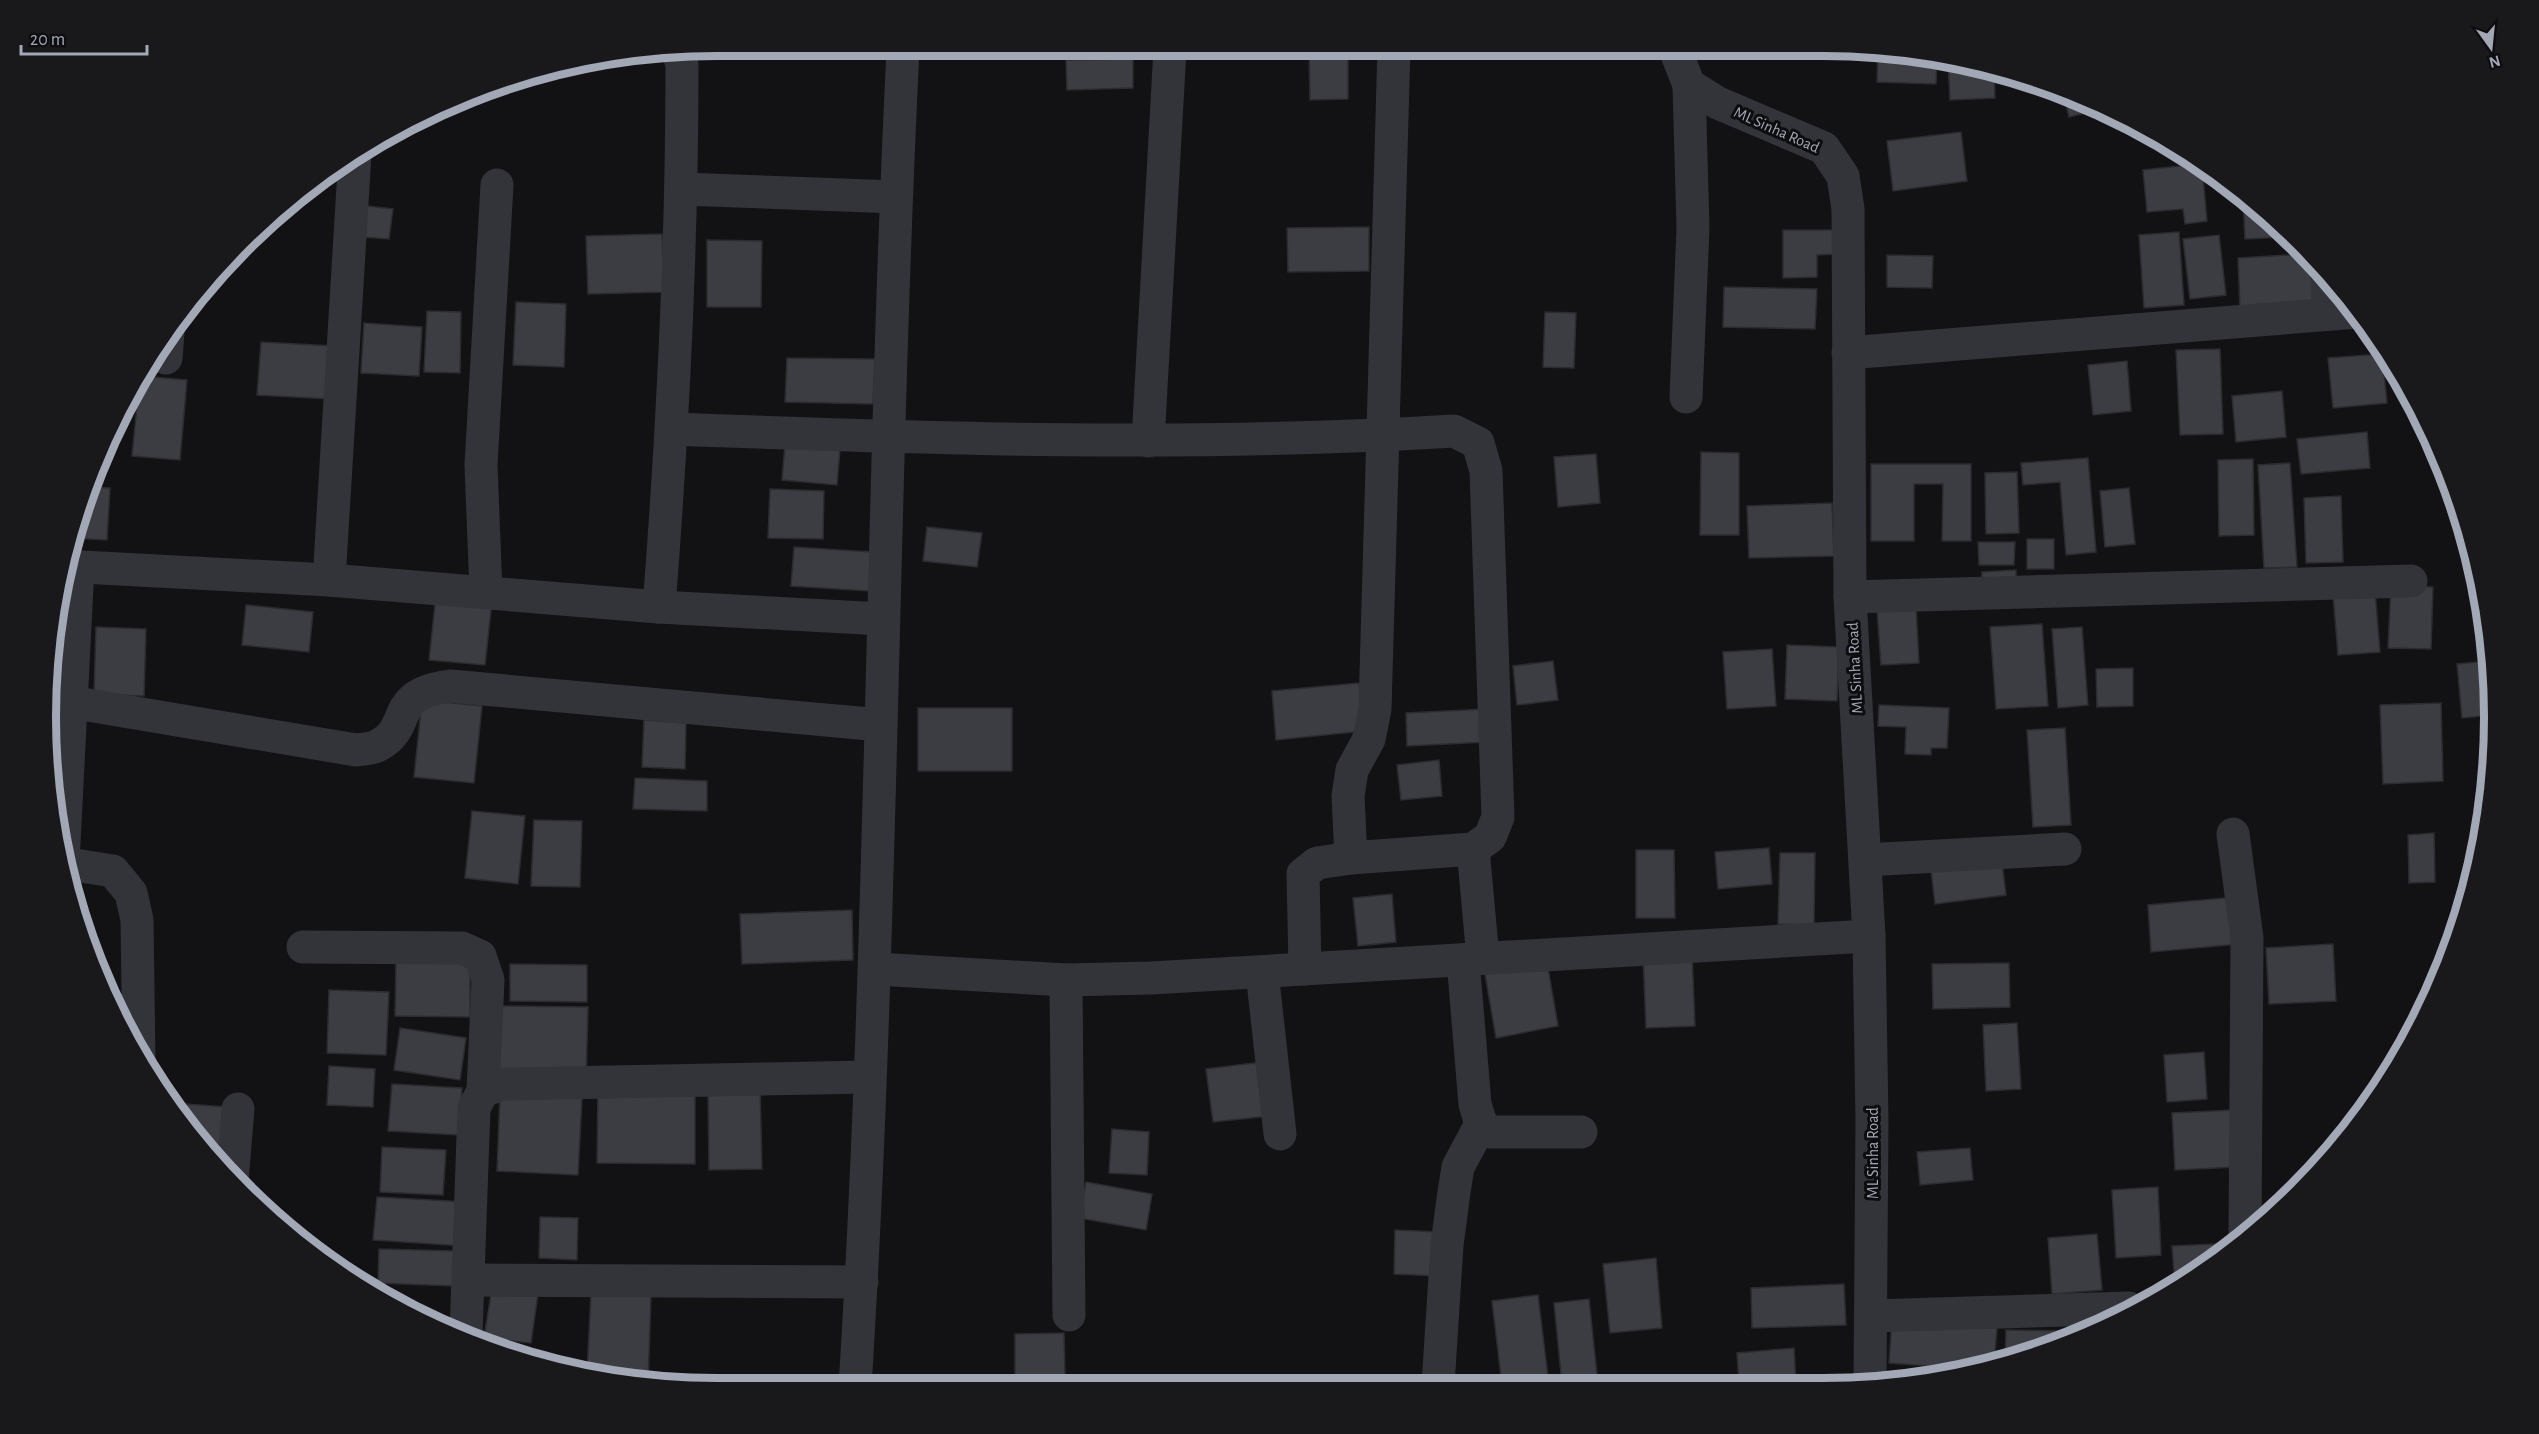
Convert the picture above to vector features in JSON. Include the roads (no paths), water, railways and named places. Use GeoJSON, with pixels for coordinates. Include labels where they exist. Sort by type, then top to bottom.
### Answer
{"type":"FeatureCollection","features":[{"type":"Feature","properties":{"kind":"street"},"geometry":{"type":"LineString","coordinates":[[856,1378],[876,969],[887,437],[903,55]]}},
{"type":"Feature","properties":{"kind":"street"},"geometry":{"type":"LineString","coordinates":[[1148,441],[1170,55]]}},
{"type":"Feature","properties":{"kind":"street"},"geometry":{"type":"LineString","coordinates":[[1351,858],[1348,796],[1352,770],[1369,739],[1375,709],[1385,435],[1394,55]]}},
{"type":"Feature","properties":{"kind":"street"},"geometry":{"type":"LineString","coordinates":[[1677,55],[1689,86],[1693,228],[1686,397]]}},
{"type":"Feature","properties":{"kind":"street"},"geometry":{"type":"LineString","coordinates":[[659,607],[673,429],[682,189],[682,65],[680,57]]}},
{"type":"Feature","properties":{"kind":"street","name":"ML Sinha Road"},"geometry":{"type":"LineString","coordinates":[[1689,86],[1718,103],[1824,148],[1843,176],[1848,209],[1850,597],[1869,936],[1872,1121],[1870,1377]]}},
{"type":"Feature","properties":{"kind":"street"},"geometry":{"type":"LineString","coordinates":[[329,580],[354,164]]}},
{"type":"Feature","properties":{"kind":"street"},"geometry":{"type":"LineString","coordinates":[[486,592],[482,465],[497,185]]}},
{"type":"Feature","properties":{"kind":"street"},"geometry":{"type":"LineString","coordinates":[[682,189],[896,197]]}},
{"type":"Feature","properties":{"kind":"street"},"geometry":{"type":"LineString","coordinates":[[1848,353],[2343,312]]}},
{"type":"Feature","properties":{"kind":"street"},"geometry":{"type":"LineString","coordinates":[[673,429],[887,437],[1148,441],[1454,431],[1478,443],[1486,471],[1498,817],[1490,837],[1473,849],[1351,858],[1317,863],[1303,874],[1305,969]]}},
{"type":"Feature","properties":{"kind":"street"},"geometry":{"type":"LineString","coordinates":[[73,566],[329,580],[659,607],[883,619]]}},
{"type":"Feature","properties":{"kind":"street"},"geometry":{"type":"LineString","coordinates":[[65,825],[70,702],[71,576]]}},
{"type":"Feature","properties":{"kind":"street"},"geometry":{"type":"LineString","coordinates":[[1850,597],[2411,581]]}},
{"type":"Feature","properties":{"kind":"street"},"geometry":{"type":"LineString","coordinates":[[70,702],[356,750],[379,746],[393,733],[406,704],[427,689],[450,686],[881,725]]}},
{"type":"Feature","properties":{"kind":"street"},"geometry":{"type":"LineString","coordinates":[[2234,834],[2247,939],[2245,1225]]}},
{"type":"Feature","properties":{"kind":"street"},"geometry":{"type":"LineString","coordinates":[[1473,849],[1475,1104],[1481,1124],[1491,1132],[1581,1132]]}},
{"type":"Feature","properties":{"kind":"street"},"geometry":{"type":"LineString","coordinates":[[1865,860],[2065,849]]}},
{"type":"Feature","properties":{"kind":"street"},"geometry":{"type":"LineString","coordinates":[[72,865],[113,871],[131,893],[137,920],[139,1038]]}},
{"type":"Feature","properties":{"kind":"street"},"geometry":{"type":"LineString","coordinates":[[876,969],[1066,980],[1262,972],[1869,936]]}},
{"type":"Feature","properties":{"kind":"street"},"geometry":{"type":"LineString","coordinates":[[303,947],[462,948],[480,956],[488,980],[483,1091],[474,1108],[466,1329]]}},
{"type":"Feature","properties":{"kind":"street"},"geometry":{"type":"LineString","coordinates":[[1262,972],[1280,1134]]}},
{"type":"Feature","properties":{"kind":"street"},"geometry":{"type":"LineString","coordinates":[[1066,980],[1069,1315]]}},
{"type":"Feature","properties":{"kind":"street"},"geometry":{"type":"LineString","coordinates":[[483,1091],[502,1084],[869,1077]]}},
{"type":"Feature","properties":{"kind":"street"},"geometry":{"type":"LineString","coordinates":[[233,1167],[238,1109]]}},
{"type":"Feature","properties":{"kind":"street"},"geometry":{"type":"LineString","coordinates":[[1438,1378],[1447,1245],[1458,1167],[1481,1124]]}},
{"type":"Feature","properties":{"kind":"street"},"geometry":{"type":"LineString","coordinates":[[469,1280],[862,1282]]}},
{"type":"Feature","properties":{"kind":"street"},"geometry":{"type":"LineString","coordinates":[[1870,1316],[2118,1308]]}}]}
